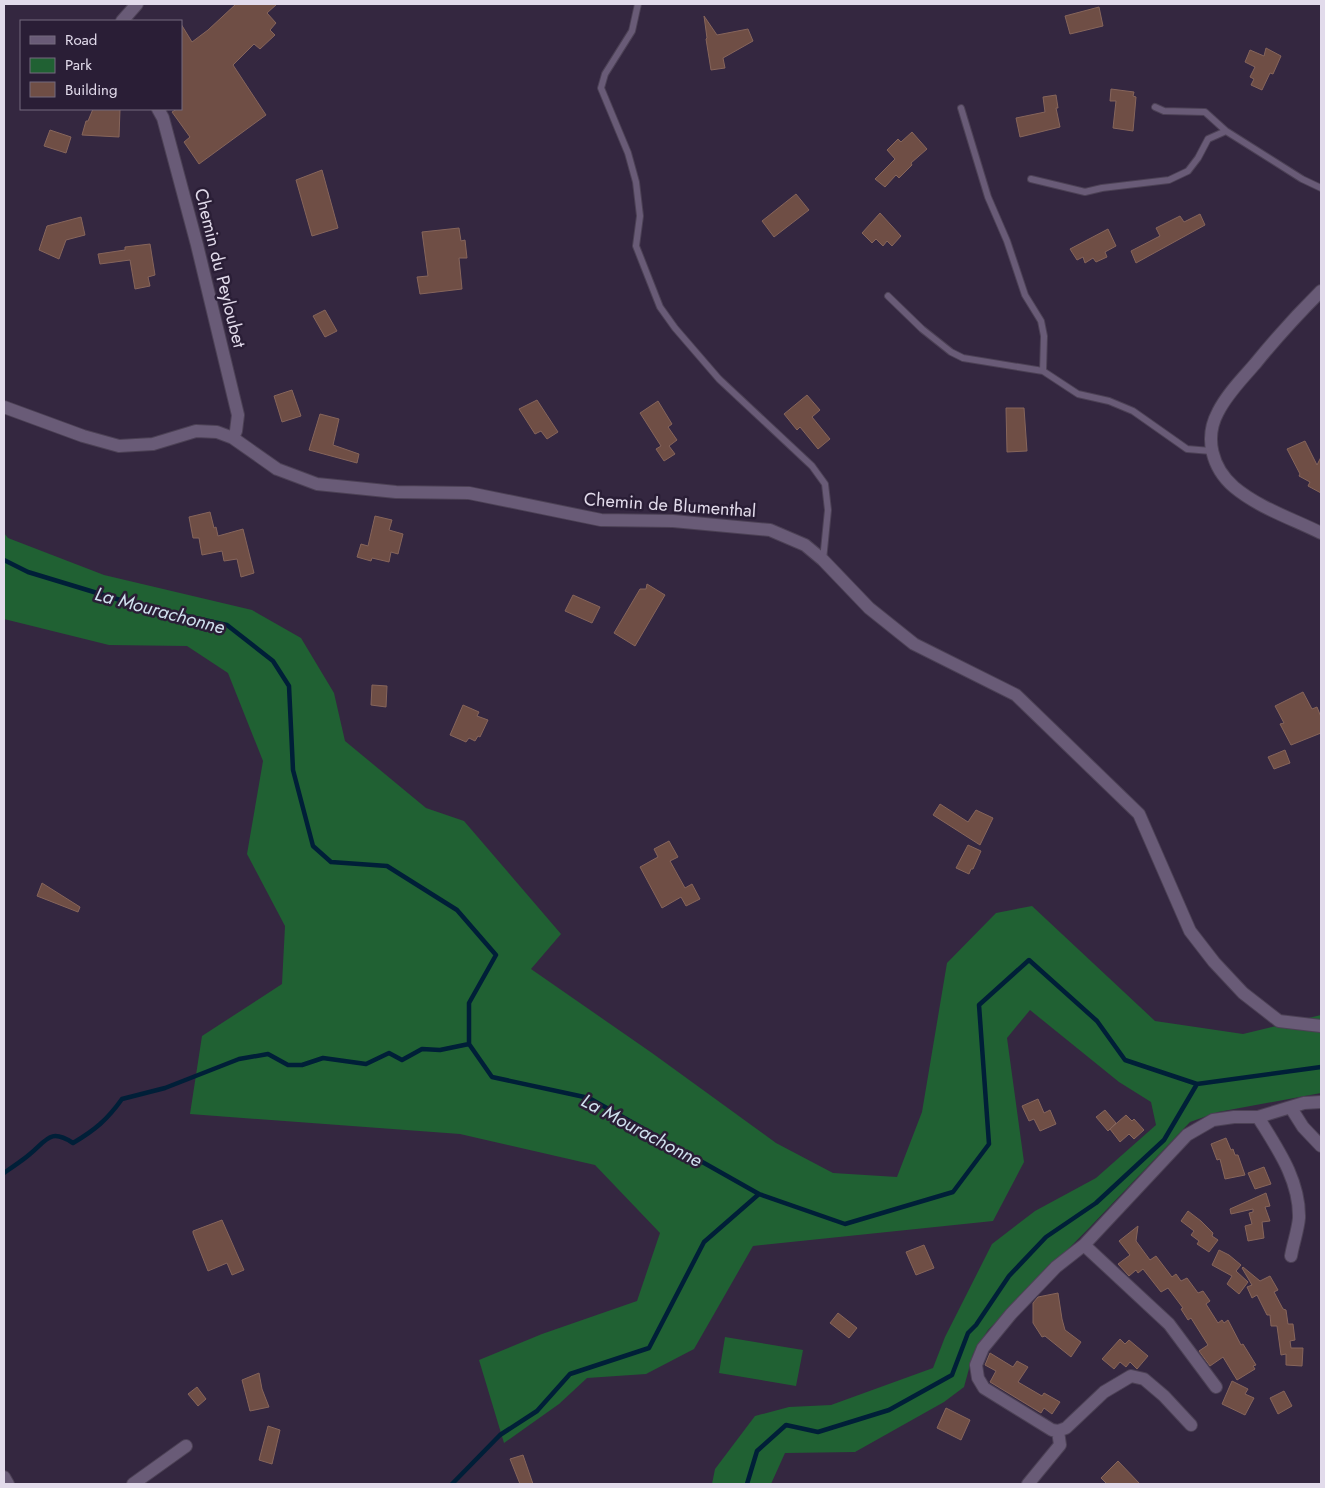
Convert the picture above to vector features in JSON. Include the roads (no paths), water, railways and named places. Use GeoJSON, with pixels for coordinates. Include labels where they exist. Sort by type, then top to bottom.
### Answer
{"type":"FeatureCollection","features":[{"type":"Feature","properties":{"kind":"street"},"geometry":{"type":"LineString","coordinates":[[123,20],[137,4]]}},
{"type":"Feature","properties":{"kind":"street","name":"Chemin du Peyloubet"},"geometry":{"type":"LineString","coordinates":[[159,110],[163,118],[197,245],[238,414],[236,431],[233,438]]}},
{"type":"Feature","properties":{"kind":"street"},"geometry":{"type":"LineString","coordinates":[[1321,291],[1284,328],[1217,412],[1212,428],[1211,451],[1219,471],[1234,487],[1254,500],[1321,533]]}},
{"type":"Feature","properties":{"kind":"street","name":"Chemin de Blumenthal"},"geometry":{"type":"LineString","coordinates":[[4,407],[83,436],[119,446],[154,444],[196,431],[217,432],[233,438],[277,469],[318,484],[396,492],[469,493],[601,520],[673,521],[770,530],[805,546],[823,560],[869,608],[914,644],[1016,695],[1139,814],[1190,931],[1220,968],[1244,994],[1279,1021],[1321,1026]]}},
{"type":"Feature","properties":{"kind":"street"},"geometry":{"type":"LineString","coordinates":[[1191,1425],[1164,1396],[1144,1379],[1131,1376],[1104,1392],[1066,1428],[1058,1431],[1052,1430],[984,1388],[978,1378],[976,1365],[983,1348],[1011,1314],[1056,1267],[1084,1245],[1187,1135],[1213,1120],[1234,1117],[1258,1118],[1304,1103],[1321,1102]]}},
{"type":"Feature","properties":{"kind":"street"},"geometry":{"type":"LineString","coordinates":[[1292,1108],[1303,1127],[1321,1146]]}},
{"type":"Feature","properties":{"kind":"street"},"geometry":{"type":"LineString","coordinates":[[1258,1118],[1288,1167],[1297,1196],[1299,1218],[1291,1256]]}},
{"type":"Feature","properties":{"kind":"street"},"geometry":{"type":"LineString","coordinates":[[1084,1245],[1169,1324],[1216,1387]]}},
{"type":"Feature","properties":{"kind":"street"},"geometry":{"type":"LineString","coordinates":[[1028,1484],[1060,1445],[1058,1431]]}},
{"type":"Feature","properties":{"kind":"street"},"geometry":{"type":"LineString","coordinates":[[133,1484],[186,1446]]}},
{"type":"Feature","properties":{"kind":"street"},"geometry":{"type":"LineString","coordinates":[[4,1478],[8,1484]]}},
{"type":"Feature","properties":{"kind":"lane"},"geometry":{"type":"LineString","coordinates":[[638,4],[632,31],[605,74],[601,88],[628,153],[636,182],[640,216],[636,246],[660,307],[675,328],[720,379],[812,466],[825,484],[828,510],[823,560]]}},
{"type":"Feature","properties":{"kind":"lane"},"geometry":{"type":"LineString","coordinates":[[1155,106],[1164,111],[1205,112],[1226,131],[1302,179],[1321,188]]}},
{"type":"Feature","properties":{"kind":"lane"},"geometry":{"type":"LineString","coordinates":[[961,108],[988,197],[1007,241],[1025,295],[1041,321],[1044,336],[1042,371]]}},
{"type":"Feature","properties":{"kind":"lane"},"geometry":{"type":"LineString","coordinates":[[1031,179],[1086,192],[1102,188],[1169,180],[1188,171],[1198,158],[1208,139],[1226,131]]}},
{"type":"Feature","properties":{"kind":"lane"},"geometry":{"type":"LineString","coordinates":[[888,296],[922,329],[951,352],[963,358],[1042,371],[1078,394],[1109,401],[1133,411],[1187,449],[1211,451]]}},
{"type":"Feature","properties":{"kind":"waterway","name":"La Mourachonne"},"geometry":{"type":"LineString","coordinates":[[4,560],[28,572],[140,606],[227,625],[273,661],[289,686],[293,770],[313,846],[331,862],[387,866],[457,910],[496,955],[469,1003],[469,1044],[492,1077],[589,1098],[759,1194],[845,1224],[953,1192],[989,1144],[979,1005],[1029,960],[1097,1021],[1125,1060],[1197,1084],[1321,1067]]}},
{"type":"Feature","properties":{"kind":"waterway"},"geometry":{"type":"LineString","coordinates":[[4,1173],[49,1138],[59,1136],[73,1143],[81,1138],[106,1119],[122,1099],[165,1088],[239,1059],[268,1054],[288,1065],[302,1065],[323,1058],[366,1064],[389,1053],[402,1060],[422,1049],[440,1050],[469,1044]]}},
{"type":"Feature","properties":{"kind":"waterway"},"geometry":{"type":"LineString","coordinates":[[747,1484],[757,1451],[786,1425],[818,1432],[889,1410],[952,1375],[968,1333],[976,1325],[1009,1276],[1046,1237],[1096,1203],[1164,1140],[1197,1084]]}},
{"type":"Feature","properties":{"kind":"waterway"},"geometry":{"type":"LineString","coordinates":[[452,1484],[500,1435],[537,1411],[570,1374],[649,1348],[704,1242],[759,1194]]}}]}
